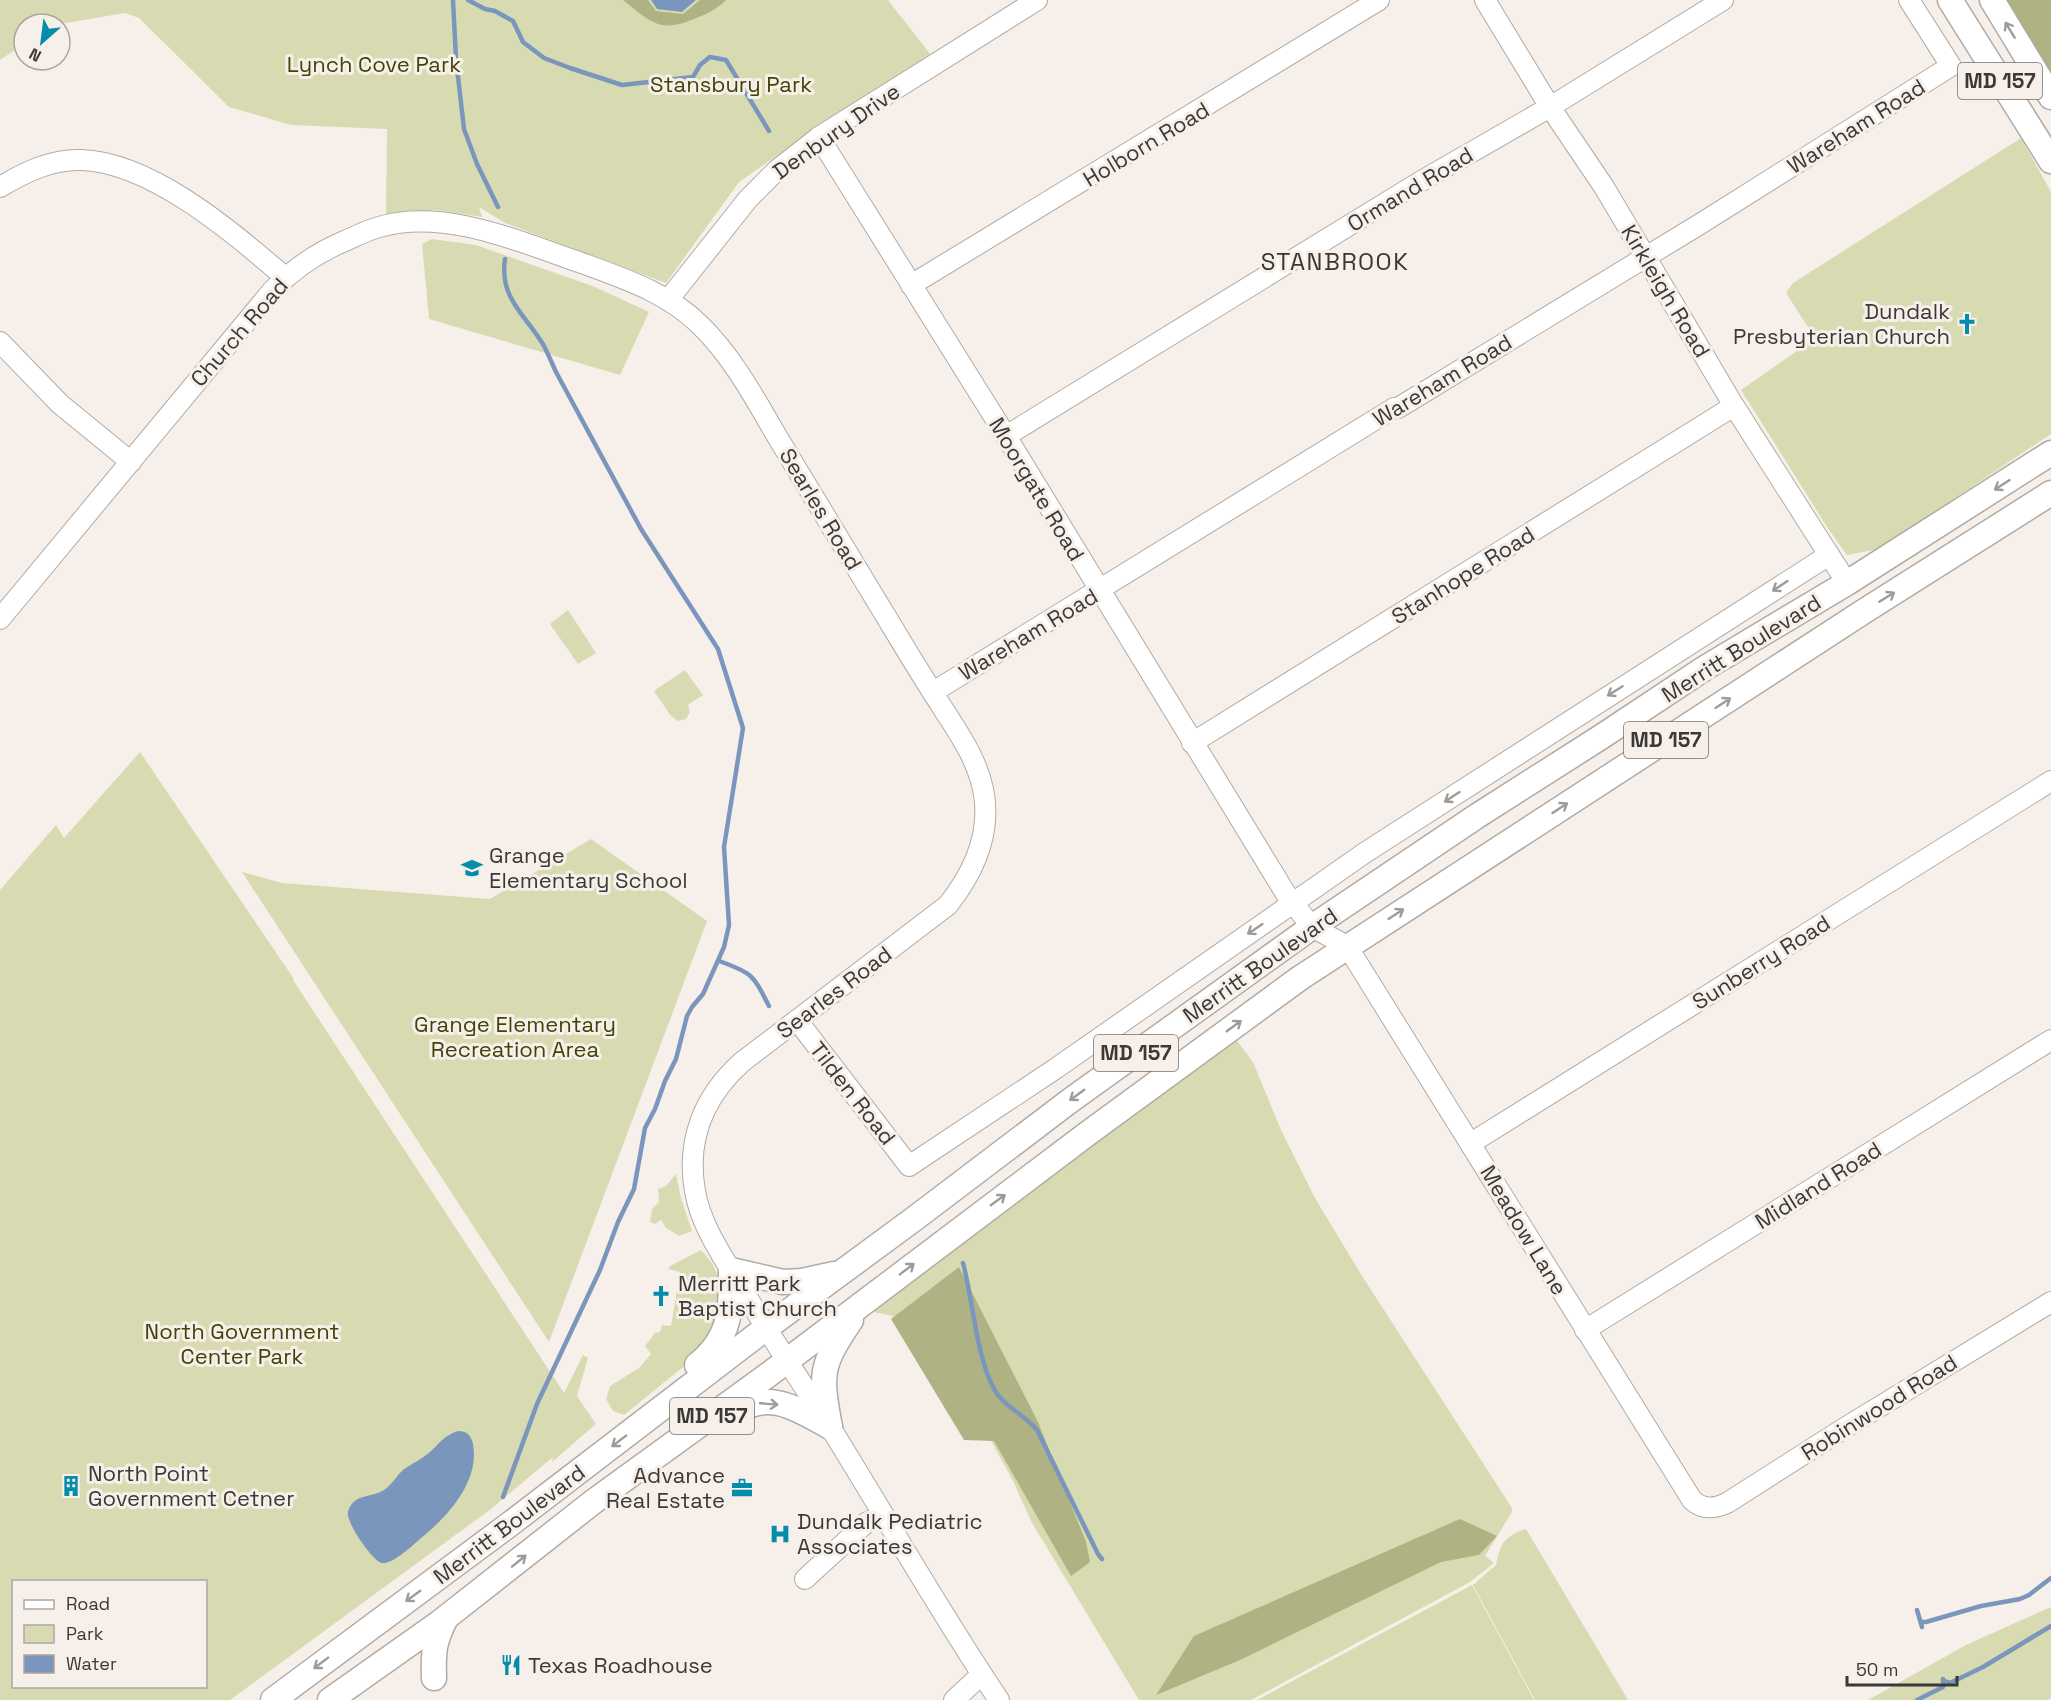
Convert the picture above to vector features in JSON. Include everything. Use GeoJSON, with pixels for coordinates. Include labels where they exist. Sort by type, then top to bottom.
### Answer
{"type":"FeatureCollection","features":[{"type":"Feature","properties":{"kind":"main road","name":"MD 157"},"geometry":{"type":"LineString","coordinates":[[1950,0],[2051,161]]}},
{"type":"Feature","properties":{"kind":"main road"},"geometry":{"type":"LineString","coordinates":[[1966,0],[2008,70],[2032,132]]}},
{"type":"Feature","properties":{"kind":"main road","name":"MD 157"},"geometry":{"type":"LineString","coordinates":[[1992,0],[2051,97]]}},
{"type":"Feature","properties":{"kind":"main road","name":"Merritt Boulevard"},"geometry":{"type":"LineString","coordinates":[[273,1700],[1071,1100],[1312,927],[1477,816],[1705,668],[1847,583],[2051,453]]}},
{"type":"Feature","properties":{"kind":"main road","name":"Merritt Boulevard"},"geometry":{"type":"LineString","coordinates":[[330,1700],[446,1618],[593,1502],[787,1360],[1245,1017],[1347,946],[1856,617],[2051,494]]}},
{"type":"Feature","properties":{"kind":"main road"},"geometry":{"type":"LineString","coordinates":[[651,1416],[660,1392],[716,1348],[727,1328],[731,1306],[731,1270],[783,1282],[802,1281],[842,1272]]}},
{"type":"Feature","properties":{"kind":"main road"},"geometry":{"type":"LineString","coordinates":[[830,1427],[823,1379],[828,1356],[862,1303]]}},
{"type":"Feature","properties":{"kind":"main road"},"geometry":{"type":"LineString","coordinates":[[593,1502],[642,1482],[708,1432],[753,1404],[766,1402],[792,1407],[830,1427]]}},
{"type":"Feature","properties":{"kind":"main road"},"geometry":{"type":"LineString","coordinates":[[434,1678],[435,1638],[446,1618]]}},
{"type":"Feature","properties":{"kind":"street","name":"Denbury Drive"},"geometry":{"type":"LineString","coordinates":[[669,300],[759,187],[777,170],[819,137],[1037,0]]}},
{"type":"Feature","properties":{"kind":"street","name":"Holborn Road"},"geometry":{"type":"LineString","coordinates":[[911,285],[1379,0]]}},
{"type":"Feature","properties":{"kind":"street","name":"Kirkleigh Road"},"geometry":{"type":"LineString","coordinates":[[1485,0],[1550,107],[1604,187],[1734,406],[1847,583]]}},
{"type":"Feature","properties":{"kind":"street","name":"Ormand Road"},"geometry":{"type":"LineString","coordinates":[[1006,436],[1418,183],[1550,107],[1723,0]]}},
{"type":"Feature","properties":{"kind":"street","name":"Wareham Road"},"geometry":{"type":"LineString","coordinates":[[933,692],[1394,408],[1408,402],[1646,257],[1951,66],[1909,0]]}},
{"type":"Feature","properties":{"kind":"street","name":"Moorgate Road"},"geometry":{"type":"LineString","coordinates":[[819,137],[1006,436],[1292,903],[1312,927],[1347,946]]}},
{"type":"Feature","properties":{"kind":"street"},"geometry":{"type":"LineString","coordinates":[[0,187],[36,167],[59,162],[81,160],[118,166],[159,185],[212,218],[285,276]]}},
{"type":"Feature","properties":{"kind":"street","name":"Church Road"},"geometry":{"type":"LineString","coordinates":[[0,618],[285,276],[322,251],[387,225],[434,222],[485,230],[512,238],[626,279],[669,300]]}},
{"type":"Feature","properties":{"kind":"street","name":"Searles Road"},"geometry":{"type":"LineString","coordinates":[[669,300],[701,326],[742,377],[933,692],[966,742],[984,792],[982,841],[975,865],[963,886],[948,905],[726,1076],[706,1106],[696,1134],[692,1171],[695,1194],[701,1213],[731,1270],[999,1700]]}},
{"type":"Feature","properties":{"kind":"street"},"geometry":{"type":"LineString","coordinates":[[0,342],[60,404],[131,462]]}},
{"type":"Feature","properties":{"kind":"street","name":"Stanhope Road"},"geometry":{"type":"LineString","coordinates":[[1192,743],[1734,406]]}},
{"type":"Feature","properties":{"kind":"street","name":"Merritt Boulevard"},"geometry":{"type":"LineString","coordinates":[[909,1166],[1055,1069],[1292,903],[1465,788],[1829,555]]}},
{"type":"Feature","properties":{"kind":"street","name":"Sunberry Road"},"geometry":{"type":"LineString","coordinates":[[1471,1143],[2051,781]]}},
{"type":"Feature","properties":{"kind":"street","name":"Meadow Lane"},"geometry":{"type":"LineString","coordinates":[[1347,946],[1686,1491],[1698,1505],[1706,1508]]}},
{"type":"Feature","properties":{"kind":"street","name":"Tilden Road"},"geometry":{"type":"LineString","coordinates":[[797,1020],[909,1166]]}},
{"type":"Feature","properties":{"kind":"street","name":"Midland Road"},"geometry":{"type":"LineString","coordinates":[[1585,1330],[2051,1040]]}},
{"type":"Feature","properties":{"kind":"street","name":"Robinwood Road"},"geometry":{"type":"LineString","coordinates":[[1706,1508],[1719,1507],[1727,1503],[2051,1302]]}},
{"type":"Feature","properties":{"kind":"street"},"geometry":{"type":"LineString","coordinates":[[805,1579],[866,1523],[883,1515]]}},
{"type":"Feature","properties":{"kind":"street"},"geometry":{"type":"LineString","coordinates":[[954,1700],[982,1674]]}},
{"type":"Feature","properties":{"kind":"green space"},"geometry":{"type":"Polygon","coordinates":[[[0,0],[888,0],[931,55],[829,119],[739,182],[666,283],[505,223],[479,207],[482,217],[436,210],[386,215],[387,129],[291,125],[229,107],[139,18],[125,13],[72,22],[72,12],[12,12],[12,52],[0,60],[0,0]]]}},
{"type":"Feature","properties":{"kind":"green space"},"geometry":{"type":"Polygon","coordinates":[[[623,0],[648,0],[656,11],[683,14],[700,0],[726,0],[703,15],[682,23],[663,25],[648,19],[623,0]]]}},
{"type":"Feature","properties":{"kind":"green space"},"geometry":{"type":"Polygon","coordinates":[[[2008,0],[2051,0],[2051,73],[2006,2],[2008,0]]]}},
{"type":"Feature","properties":{"kind":"green space"},"geometry":{"type":"Polygon","coordinates":[[[2021,138],[2051,192],[2051,434],[1879,549],[1847,555],[1741,390],[1814,339],[1817,341],[1786,293],[1793,283],[2021,138]]]}},
{"type":"Feature","properties":{"kind":"green space"},"geometry":{"type":"Polygon","coordinates":[[[432,239],[476,245],[595,287],[649,312],[620,375],[429,319],[422,244],[432,239]]]}},
{"type":"Feature","properties":{"kind":"green space"},"geometry":{"type":"Polygon","coordinates":[[[568,610],[596,653],[578,664],[550,624],[568,610]]]}},
{"type":"Feature","properties":{"kind":"green space"},"geometry":{"type":"Polygon","coordinates":[[[685,670],[703,695],[688,705],[690,712],[686,719],[678,721],[671,716],[654,691],[685,670]]]}},
{"type":"Feature","properties":{"kind":"green space","name":"North Government Center Park"},"geometry":{"type":"Polygon","coordinates":[[[140,752],[294,979],[564,1393],[583,1355],[588,1358],[577,1396],[596,1424],[552,1462],[553,1457],[491,1509],[230,1700],[0,1700],[0,890],[56,825],[64,838],[140,752]]]}},
{"type":"Feature","properties":{"kind":"green space","name":"Grange Elementary Recreation Area"},"geometry":{"type":"Polygon","coordinates":[[[591,839],[707,921],[549,1342],[242,872],[282,883],[490,899],[591,839]]]}},
{"type":"Feature","properties":{"kind":"green space"},"geometry":{"type":"Polygon","coordinates":[[[1235,1038],[1253,1062],[1281,1130],[1315,1198],[1362,1276],[1512,1508],[1512,1512],[1485,1556],[1494,1563],[1470,1582],[1251,1700],[1139,1700],[1032,1523],[1013,1481],[983,1426],[893,1316],[874,1312],[983,1224],[1235,1038]]]}},
{"type":"Feature","properties":{"kind":"green space"},"geometry":{"type":"Polygon","coordinates":[[[676,1174],[692,1231],[679,1236],[666,1228],[661,1220],[655,1224],[650,1222],[652,1209],[659,1202],[658,1189],[666,1186],[676,1174]]]}},
{"type":"Feature","properties":{"kind":"green space"},"geometry":{"type":"Polygon","coordinates":[[[701,1250],[712,1263],[725,1292],[704,1350],[624,1415],[613,1411],[606,1399],[610,1386],[639,1368],[651,1354],[645,1346],[655,1333],[660,1332],[662,1325],[671,1326],[680,1272],[668,1269],[701,1250]]]}},
{"type":"Feature","properties":{"kind":"green space"},"geometry":{"type":"Polygon","coordinates":[[[959,1267],[1038,1422],[1086,1542],[1090,1562],[1071,1576],[994,1441],[964,1440],[891,1319],[959,1267]]]}},
{"type":"Feature","properties":{"kind":"green space"},"geometry":{"type":"Polygon","coordinates":[[[1460,1519],[1497,1536],[1479,1555],[1441,1562],[1240,1660],[1156,1695],[1194,1636],[1460,1519]]]}},
{"type":"Feature","properties":{"kind":"green space"},"geometry":{"type":"Polygon","coordinates":[[[1526,1529],[1628,1700],[1535,1700],[1473,1585],[1496,1565],[1504,1542],[1526,1529]]]}},
{"type":"Feature","properties":{"kind":"green space"},"geometry":{"type":"Polygon","coordinates":[[[1472,1585],[1534,1700],[1257,1700],[1472,1585]]]}},
{"type":"Feature","properties":{"kind":"green space"},"geometry":{"type":"Polygon","coordinates":[[[2051,1607],[2051,1698],[2048,1700],[1868,1700],[1966,1645],[2051,1607]]]}},
{"type":"Feature","properties":{"kind":"water"},"geometry":{"type":"Polygon","coordinates":[[[651,0],[696,0],[682,12],[657,9],[651,0]]]}},
{"type":"Feature","properties":{"kind":"water"},"geometry":{"type":"Polygon","coordinates":[[[458,1431],[468,1434],[471,1438],[474,1458],[471,1472],[459,1498],[441,1520],[402,1554],[386,1563],[378,1561],[366,1549],[355,1532],[348,1517],[350,1506],[358,1499],[384,1490],[403,1470],[427,1455],[445,1437],[458,1431]]]}},
{"type":"Feature","properties":{"kind":"waterway"},"geometry":{"type":"LineString","coordinates":[[453,0],[456,59],[464,129],[477,164],[498,207]]}},
{"type":"Feature","properties":{"kind":"waterway"},"geometry":{"type":"LineString","coordinates":[[468,0],[513,21],[523,42],[544,58],[622,85],[693,77],[700,65],[710,57],[726,60],[769,131]]}},
{"type":"Feature","properties":{"kind":"waterway"},"geometry":{"type":"LineString","coordinates":[[503,1497],[537,1404],[600,1270],[618,1222],[634,1189],[645,1128],[676,1059],[687,1016],[703,994],[724,947],[729,925],[724,847],[743,728],[718,649],[641,529],[544,346],[510,296],[504,273],[505,259]]}},
{"type":"Feature","properties":{"kind":"waterway"},"geometry":{"type":"LineString","coordinates":[[719,961],[751,976],[769,1006]]}},
{"type":"Feature","properties":{"kind":"waterway"},"geometry":{"type":"LineString","coordinates":[[963,1263],[983,1361],[994,1389],[1037,1430],[1102,1559]]}},
{"type":"Feature","properties":{"kind":"waterway"},"geometry":{"type":"LineString","coordinates":[[1921,1622],[1981,1606],[2020,1599],[2051,1578]]}},
{"type":"Feature","properties":{"kind":"waterway"},"geometry":{"type":"LineString","coordinates":[[1917,1610],[1922,1627]]}},
{"type":"Feature","properties":{"kind":"waterway"},"geometry":{"type":"LineString","coordinates":[[1944,1681],[1950,1683],[1983,1667],[2051,1626]]}},
{"type":"Feature","properties":{"kind":"waterway"},"geometry":{"type":"LineString","coordinates":[[1917,1700],[1943,1687],[1943,1679]]}},
{"type":"Feature","properties":{"kind":"place","name":"Dundalk Presbyterian Church"},"geometry":{"type":"Point","coordinates":[1967,324]}},
{"type":"Feature","properties":{"kind":"place","name":"Grange Elementary School"},"geometry":{"type":"Point","coordinates":[472,868]}},
{"type":"Feature","properties":{"kind":"place","name":"Merritt Park Baptist Church"},"geometry":{"type":"Point","coordinates":[661,1296]}},
{"type":"Feature","properties":{"kind":"place","name":"North Point Government Cetner"},"geometry":{"type":"Point","coordinates":[71,1486]}},
{"type":"Feature","properties":{"kind":"place","name":"Advance Real Estate"},"geometry":{"type":"Point","coordinates":[742,1488]}},
{"type":"Feature","properties":{"kind":"place","name":"Dundalk Pediatric Associates"},"geometry":{"type":"Point","coordinates":[780,1534]}},
{"type":"Feature","properties":{"kind":"place","name":"Texas Roadhouse"},"geometry":{"type":"Point","coordinates":[511,1665]}},
{"type":"Feature","properties":{"kind":"district","name":"STANBROOK"},"geometry":{"type":"Point","coordinates":[1335,262]}},
{"type":"Feature","properties":{"kind":"park label","name":"Lynch Cove Park"},"geometry":{"type":"Point","coordinates":[374,64]}},
{"type":"Feature","properties":{"kind":"park label","name":"Stansbury Park"},"geometry":{"type":"Point","coordinates":[731,84]}}]}
